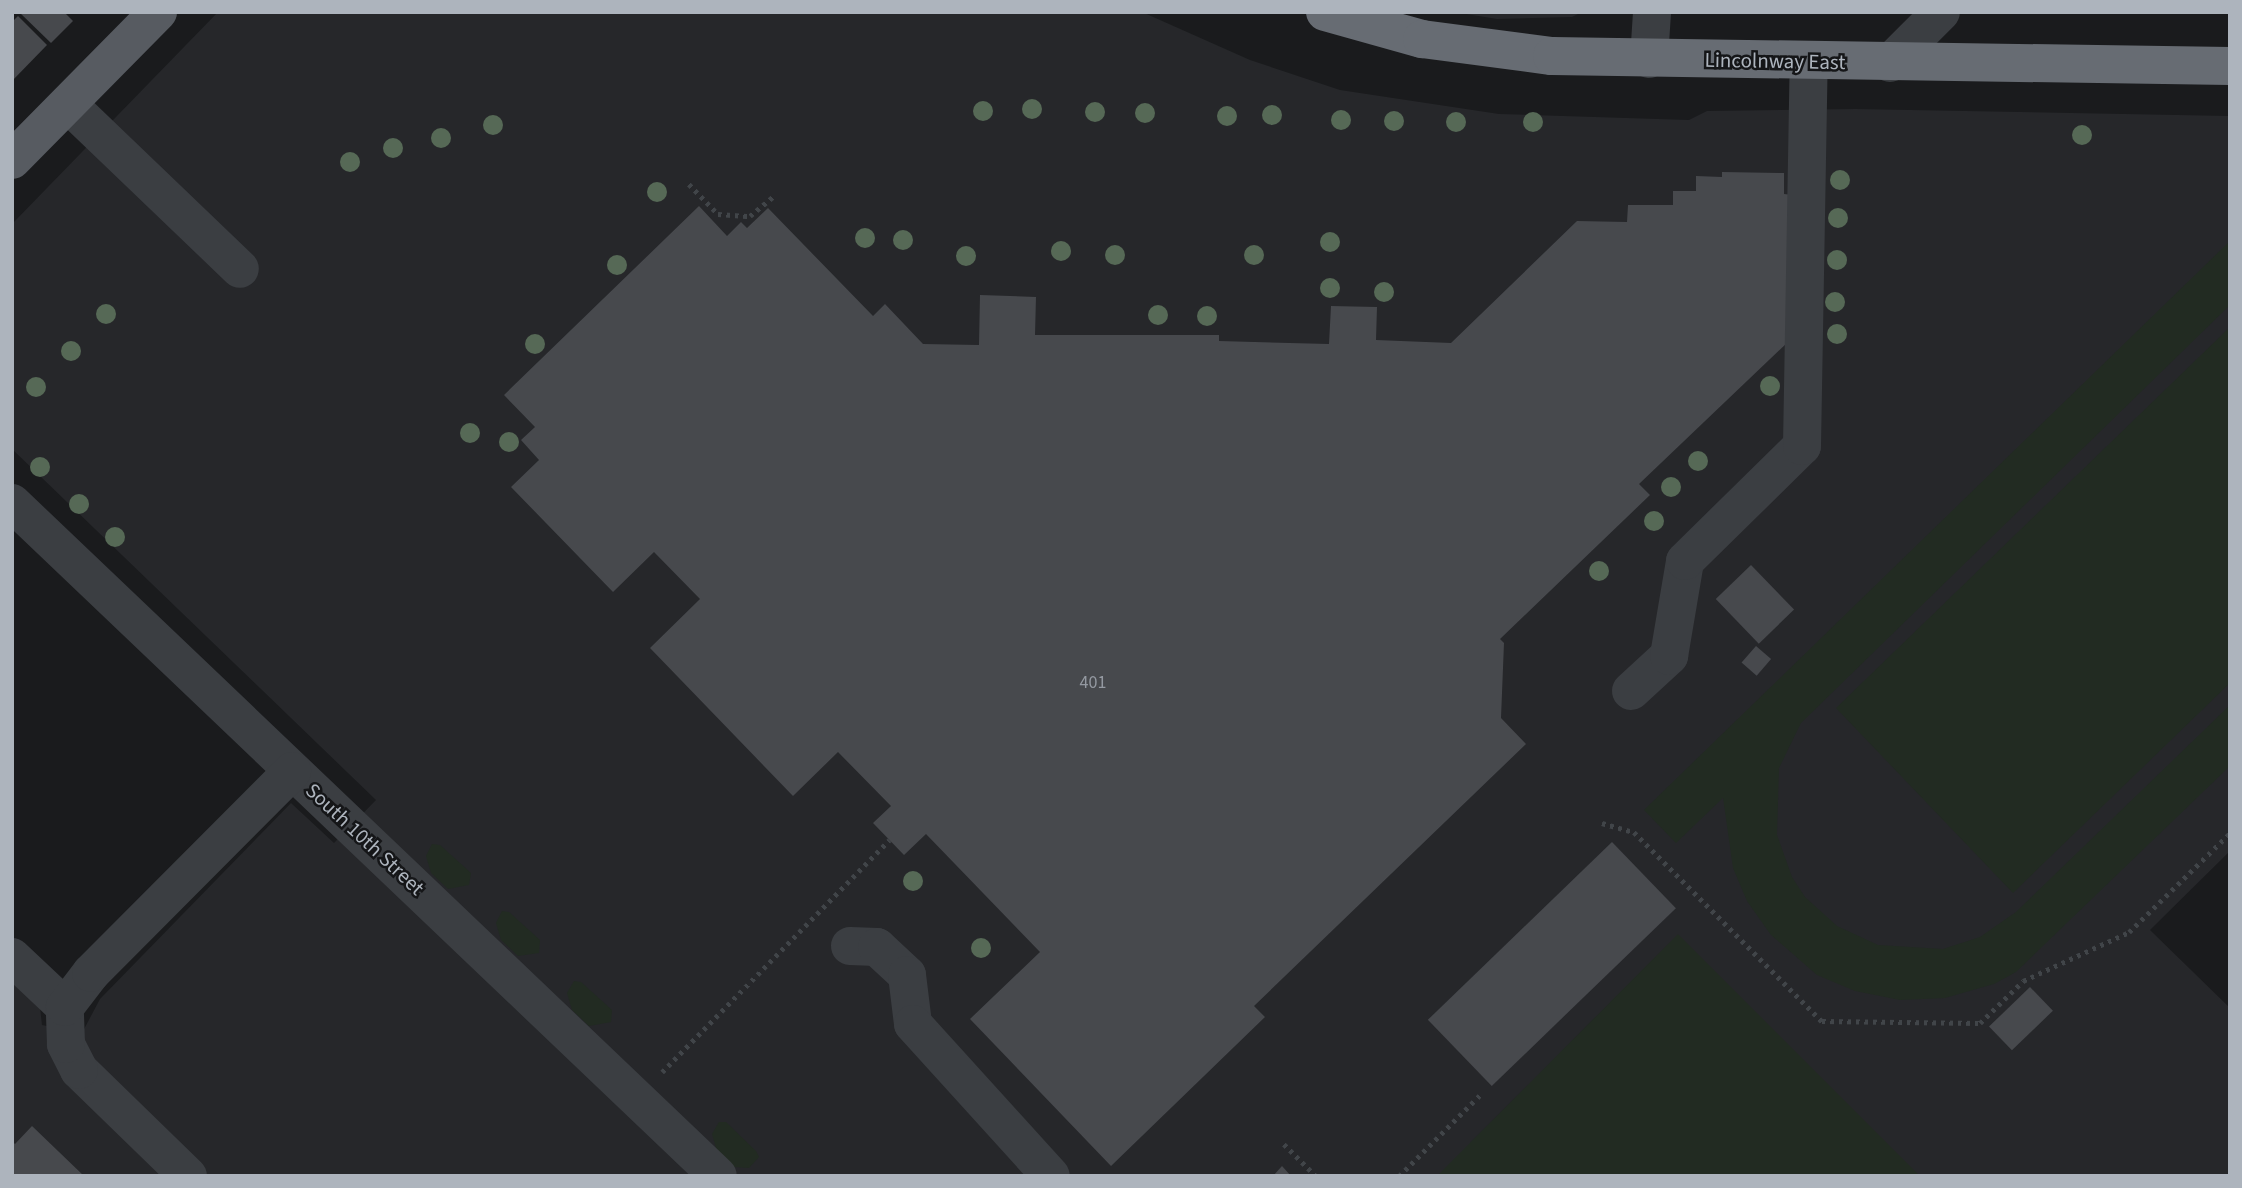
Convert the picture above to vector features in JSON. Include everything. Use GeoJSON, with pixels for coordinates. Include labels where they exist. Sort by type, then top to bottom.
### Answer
{"type":"FeatureCollection","features":[{"type":"Feature","properties":{"kind":"highway","name":"Lincolnway East"},"geometry":{"type":"LineString","coordinates":[[1325,12],[1422,40],[1501,51],[1649,59],[1890,64],[2230,66]]}},
{"type":"Feature","properties":{"kind":"main road"},"geometry":{"type":"LineString","coordinates":[[12,160],[68,104],[149,15]]}},
{"type":"Feature","properties":{"kind":"street"},"geometry":{"type":"LineString","coordinates":[[1649,59],[1652,12]]}},
{"type":"Feature","properties":{"kind":"street"},"geometry":{"type":"LineString","coordinates":[[1890,64],[1941,12]]}},
{"type":"Feature","properties":{"kind":"street"},"geometry":{"type":"LineString","coordinates":[[1631,691],[1669,656],[1685,561],[1802,446],[1809,62]]}},
{"type":"Feature","properties":{"kind":"street"},"geometry":{"type":"LineString","coordinates":[[68,104],[240,269]]}},
{"type":"Feature","properties":{"kind":"street","name":"South 10th Street"},"geometry":{"type":"LineString","coordinates":[[12,503],[718,1176]]}},
{"type":"Feature","properties":{"kind":"street"},"geometry":{"type":"LineString","coordinates":[[188,1176],[79,1070],[66,1044],[65,1007],[91,973],[292,771]]}},
{"type":"Feature","properties":{"kind":"street"},"geometry":{"type":"LineString","coordinates":[[850,946],[877,947],[907,975],[913,1024],[1051,1176]]}},
{"type":"Feature","properties":{"kind":"street"},"geometry":{"type":"LineString","coordinates":[[12,957],[65,1007]]}},
{"type":"Feature","properties":{"kind":"path"},"geometry":{"type":"LineString","coordinates":[[689,184],[718,214],[750,216],[775,195]]}},
{"type":"Feature","properties":{"kind":"path"},"geometry":{"type":"LineString","coordinates":[[1602,824],[1634,832],[1822,1021],[1940,1023],[1980,1023],[2023,981],[2129,932],[2230,833]]}},
{"type":"Feature","properties":{"kind":"path"},"geometry":{"type":"LineString","coordinates":[[637,1098],[889,840]]}},
{"type":"Feature","properties":{"kind":"path"},"geometry":{"type":"LineString","coordinates":[[1399,1176],[1483,1092]]}},
{"type":"Feature","properties":{"kind":"path"},"geometry":{"type":"LineString","coordinates":[[1284,1144],[1316,1176]]}},
{"type":"Feature","properties":{"kind":"shaded area"},"geometry":{"type":"Polygon","coordinates":[[[218,12],[1142,12],[1250,60],[1340,90],[1499,114],[1689,120],[1707,111],[1855,109],[2230,116],[2230,851],[2150,930],[2230,1008],[2230,1176],[12,1176],[12,971],[40,1007],[42,1025],[82,1033],[100,999],[291,803],[334,843],[376,800],[12,449],[12,224],[218,12]]]}},
{"type":"Feature","properties":{"kind":"shaded area"},"geometry":{"type":"Polygon","coordinates":[[[1454,12],[1582,12],[1572,17],[1497,19],[1454,12]]]}},
{"type":"Feature","properties":{"kind":"shaded area"},"geometry":{"type":"Polygon","coordinates":[[[2230,241],[2230,305],[1801,723],[1779,768],[1777,835],[1792,877],[1805,897],[1837,926],[1878,945],[1943,949],[1980,937],[2016,912],[2230,705],[2230,766],[2016,972],[1994,984],[1945,998],[1900,1000],[1855,991],[1817,975],[1771,935],[1747,901],[1733,868],[1723,798],[1676,843],[1644,810],[2230,241]]]}},
{"type":"Feature","properties":{"kind":"shaded area"},"geometry":{"type":"Polygon","coordinates":[[[2230,327],[2230,683],[2013,893],[1836,708],[2230,327]]]}},
{"type":"Feature","properties":{"kind":"shaded area"},"geometry":{"type":"Polygon","coordinates":[[[432,844],[440,845],[471,873],[469,885],[448,889],[431,873],[426,856],[432,844]]]}},
{"type":"Feature","properties":{"kind":"shaded area"},"geometry":{"type":"Polygon","coordinates":[[[502,911],[509,912],[540,940],[539,953],[518,956],[501,940],[496,923],[502,911]]]}},
{"type":"Feature","properties":{"kind":"shaded area"},"geometry":{"type":"Polygon","coordinates":[[[1678,934],[1920,1176],[1437,1176],[1678,934]]]}},
{"type":"Feature","properties":{"kind":"shaded area"},"geometry":{"type":"Polygon","coordinates":[[[574,981],[581,982],[612,1010],[611,1022],[589,1026],[572,1010],[567,993],[574,981]]]}},
{"type":"Feature","properties":{"kind":"shaded area"},"geometry":{"type":"Polygon","coordinates":[[[719,1122],[726,1122],[756,1151],[759,1157],[749,1168],[734,1167],[717,1151],[712,1134],[719,1122]]]}},
{"type":"Feature","properties":{"kind":"building"},"geometry":{"type":"Polygon","coordinates":[[[19,12],[64,12],[73,21],[51,43],[19,12]]]}},
{"type":"Feature","properties":{"kind":"building"},"geometry":{"type":"Polygon","coordinates":[[[18,16],[47,45],[12,81],[12,22],[18,16]]]}},
{"type":"Feature","properties":{"kind":"building"},"geometry":{"type":"Polygon","coordinates":[[[1722,172],[1784,173],[1784,194],[1793,195],[1788,342],[1639,484],[1650,495],[1500,639],[1504,643],[1501,718],[1526,744],[1254,1006],[1265,1017],[1111,1166],[970,1019],[1040,952],[926,834],[904,855],[873,823],[891,806],[838,752],[793,796],[650,648],[700,599],[654,552],[613,592],[511,487],[539,460],[521,440],[535,427],[504,395],[699,206],[727,236],[741,222],[747,228],[768,208],[873,316],[885,304],[923,344],[979,345],[980,295],[1036,297],[1035,335],[1219,335],[1219,341],[1329,344],[1331,306],[1377,307],[1376,340],[1451,343],[1577,221],[1627,222],[1628,205],[1673,205],[1673,191],[1696,191],[1696,176],[1722,177],[1722,172]]]}},
{"type":"Feature","properties":{"kind":"building"},"geometry":{"type":"Polygon","coordinates":[[[1751,565],[1794,610],[1759,644],[1716,599],[1751,565]]]}},
{"type":"Feature","properties":{"kind":"building"},"geometry":{"type":"Polygon","coordinates":[[[1756,646],[1771,659],[1757,676],[1742,663],[1756,646]]]}},
{"type":"Feature","properties":{"kind":"building"},"geometry":{"type":"Polygon","coordinates":[[[1612,842],[1676,908],[1492,1086],[1428,1020],[1612,842]]]}},
{"type":"Feature","properties":{"kind":"building"},"geometry":{"type":"Polygon","coordinates":[[[2030,987],[2053,1011],[2012,1050],[1989,1027],[2030,987]]]}},
{"type":"Feature","properties":{"kind":"building"},"geometry":{"type":"Polygon","coordinates":[[[32,1126],[84,1176],[12,1176],[12,1141],[15,1144],[32,1126]]]}},
{"type":"Feature","properties":{"kind":"building"},"geometry":{"type":"Polygon","coordinates":[[[1282,1166],[1291,1176],[1273,1176],[1282,1166]]]}}]}
